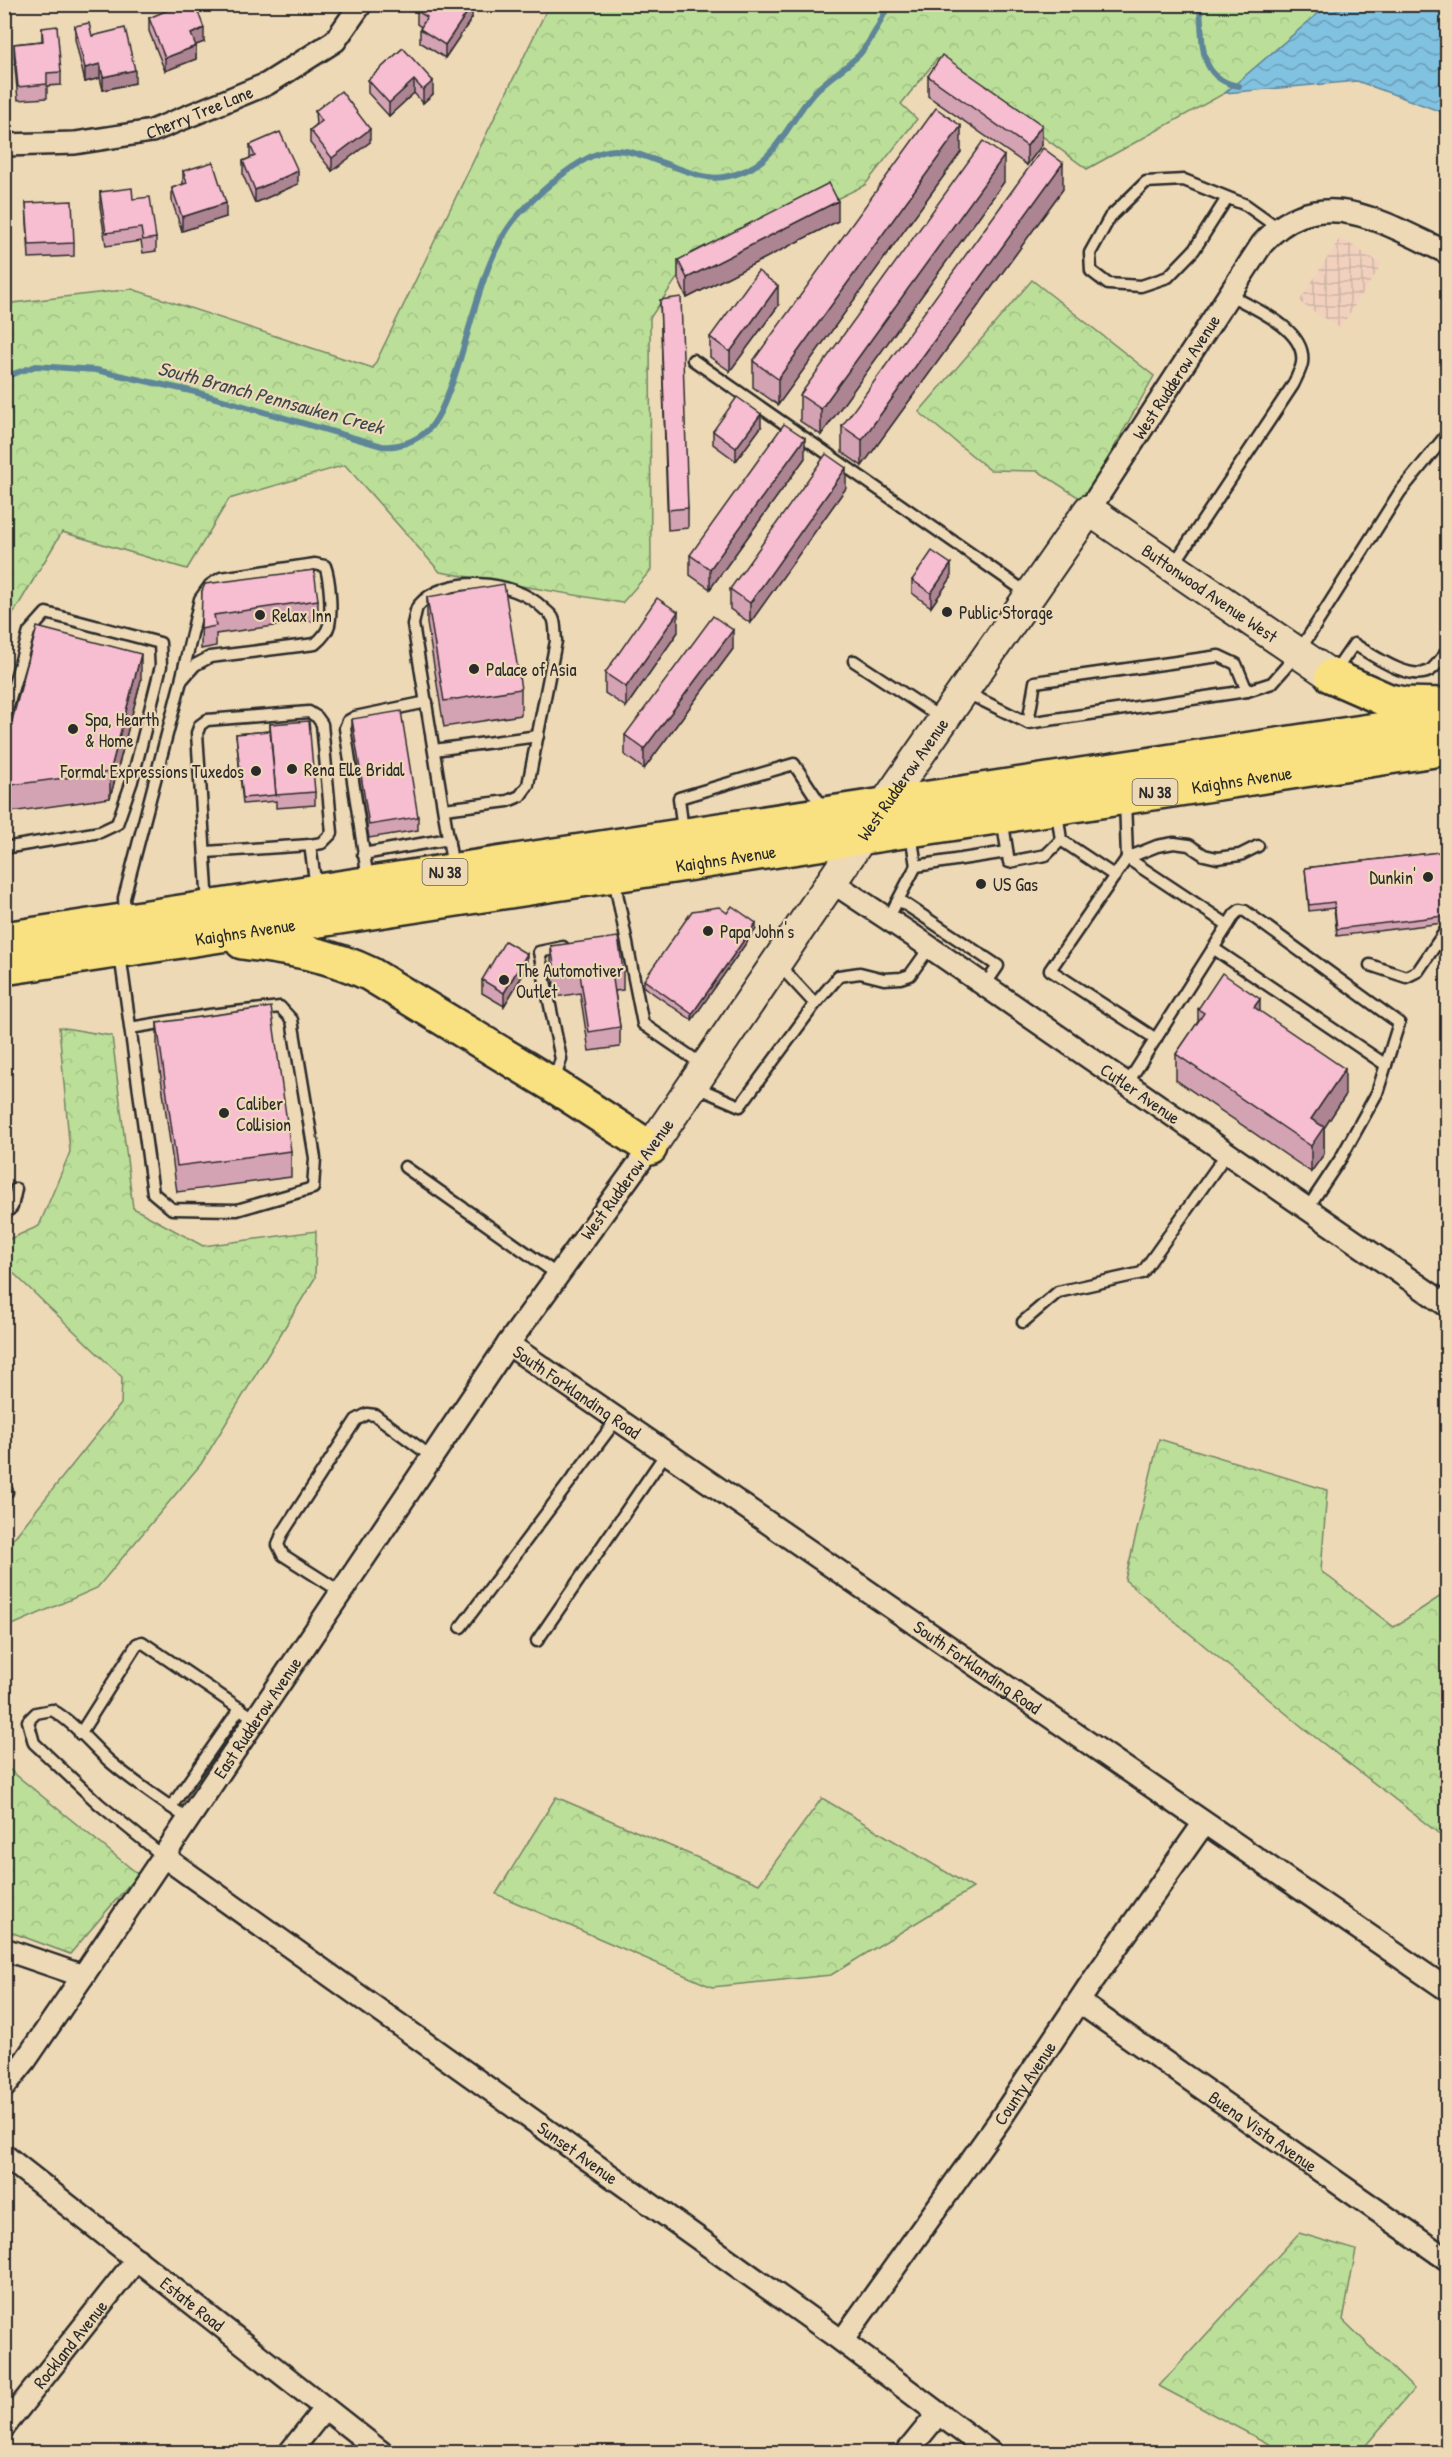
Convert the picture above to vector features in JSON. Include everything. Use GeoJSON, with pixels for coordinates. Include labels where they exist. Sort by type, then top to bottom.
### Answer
{"type":"FeatureCollection","features":[{"type":"Feature","properties":{"kind":"highway"},"geometry":{"type":"LineString","coordinates":[[1332,676],[1389,701],[1418,705],[1448,705]]}},
{"type":"Feature","properties":{"kind":"highway","name":"Kaighns Avenue"},"geometry":{"type":"LineString","coordinates":[[208,923],[316,892],[366,869],[454,871],[1448,719]]}},
{"type":"Feature","properties":{"kind":"highway","name":"Kaighns Avenue"},"geometry":{"type":"LineString","coordinates":[[4,968],[122,936],[208,923],[613,875],[1448,748]]}},
{"type":"Feature","properties":{"kind":"highway"},"geometry":{"type":"LineString","coordinates":[[208,923],[351,965],[392,987],[553,1085],[651,1148]]}},
{"type":"Feature","properties":{"kind":"highway","name":"Kaighns Avenue"},"geometry":{"type":"LineString","coordinates":[[4,939],[122,936]]}},
{"type":"Feature","properties":{"kind":"street","name":"Cherry Tree Lane"},"geometry":{"type":"LineString","coordinates":[[4,145],[75,143],[152,132],[267,84],[334,41],[361,4]]}},
{"type":"Feature","properties":{"kind":"street","name":"West Rudderow Avenue"},"geometry":{"type":"LineString","coordinates":[[508,1344],[651,1148],[862,837],[1089,510],[1262,244],[1278,228],[1298,217],[1321,209],[1345,211],[1379,222],[1448,254]]}},
{"type":"Feature","properties":{"kind":"street","name":"Buttonwood Avenue West"},"geometry":{"type":"LineString","coordinates":[[1089,510],[1332,676]]}},
{"type":"Feature","properties":{"kind":"street","name":"Cutler Avenue"},"geometry":{"type":"LineString","coordinates":[[832,882],[930,947],[1448,1306]]}},
{"type":"Feature","properties":{"kind":"street","name":"South Forklanding Road"},"geometry":{"type":"LineString","coordinates":[[508,1344],[1448,1990]]}},
{"type":"Feature","properties":{"kind":"street","name":"East Rudderow Avenue"},"geometry":{"type":"LineString","coordinates":[[4,2087],[83,1976],[163,1856],[180,1813],[248,1714],[341,1592],[508,1344]]}},
{"type":"Feature","properties":{"kind":"street","name":"County Avenue"},"geometry":{"type":"LineString","coordinates":[[842,2341],[999,2121],[1204,1823]]}},
{"type":"Feature","properties":{"kind":"street","name":"Sunset Avenue"},"geometry":{"type":"LineString","coordinates":[[163,1856],[842,2341],[990,2452]]}},
{"type":"Feature","properties":{"kind":"street"},"geometry":{"type":"LineString","coordinates":[[4,1949],[83,1976]]}},
{"type":"Feature","properties":{"kind":"street","name":"Buena Vista Avenue"},"geometry":{"type":"LineString","coordinates":[[1079,2002],[1448,2260]]}},
{"type":"Feature","properties":{"kind":"street","name":"Estate Road"},"geometry":{"type":"LineString","coordinates":[[4,2156],[381,2452]]}},
{"type":"Feature","properties":{"kind":"street","name":"Rockland Avenue"},"geometry":{"type":"LineString","coordinates":[[4,2427],[136,2259]]}},
{"type":"Feature","properties":{"kind":"street"},"geometry":{"type":"LineString","coordinates":[[290,2452],[325,2408]]}},
{"type":"Feature","properties":{"kind":"street"},"geometry":{"type":"LineString","coordinates":[[908,2452],[938,2414]]}},
{"type":"Feature","properties":{"kind":"lane"},"geometry":{"type":"LineString","coordinates":[[1227,198],[1194,250],[1168,277],[1141,286],[1108,284],[1091,271],[1090,252],[1110,217],[1146,182],[1184,180],[1246,205],[1278,228]]}},
{"type":"Feature","properties":{"kind":"lane"},"geometry":{"type":"LineString","coordinates":[[1172,567],[1293,385],[1302,364],[1302,350],[1288,329],[1230,295]]}},
{"type":"Feature","properties":{"kind":"lane"},"geometry":{"type":"LineString","coordinates":[[693,360],[1030,595]]}},
{"type":"Feature","properties":{"kind":"lane"},"geometry":{"type":"LineString","coordinates":[[964,691],[1028,723],[1247,691],[1272,683],[1298,653],[1400,492],[1448,433]]}},
{"type":"Feature","properties":{"kind":"lane"},"geometry":{"type":"LineString","coordinates":[[130,1028],[280,1006],[292,1020],[315,1158],[313,1188],[237,1210],[172,1209],[153,1193],[130,1028],[122,936],[124,898],[200,599],[210,585],[221,578],[315,564],[324,566],[328,576],[329,626],[315,644],[210,657],[195,665],[181,681]]}},
{"type":"Feature","properties":{"kind":"lane"},"geometry":{"type":"LineString","coordinates":[[444,809],[508,801],[520,796],[528,784],[556,641],[553,617],[536,601],[510,588],[483,584],[454,586],[434,593],[417,607],[413,624],[454,871]]}},
{"type":"Feature","properties":{"kind":"lane"},"geometry":{"type":"LineString","coordinates":[[4,718],[29,632],[46,613],[160,643],[161,666],[132,781],[117,824],[100,832],[4,848]]}},
{"type":"Feature","properties":{"kind":"lane"},"geometry":{"type":"LineString","coordinates":[[1332,676],[1354,644],[1392,667],[1418,674],[1431,671],[1448,650]]}},
{"type":"Feature","properties":{"kind":"lane"},"geometry":{"type":"LineString","coordinates":[[1028,723],[1035,682],[1219,656],[1236,664],[1247,691]]}},
{"type":"Feature","properties":{"kind":"lane"},"geometry":{"type":"LineString","coordinates":[[854,661],[944,720]]}},
{"type":"Feature","properties":{"kind":"lane"},"geometry":{"type":"LineString","coordinates":[[426,702],[355,717],[348,721],[345,728],[366,869],[449,839]]}},
{"type":"Feature","properties":{"kind":"lane"},"geometry":{"type":"LineString","coordinates":[[206,852],[310,845],[322,843],[332,832],[322,724],[317,717],[309,712],[207,720],[200,725],[197,733],[206,852],[208,923]]}},
{"type":"Feature","properties":{"kind":"lane"},"geometry":{"type":"LineString","coordinates":[[434,750],[538,736]]}},
{"type":"Feature","properties":{"kind":"lane"},"geometry":{"type":"LineString","coordinates":[[684,836],[679,798],[794,764],[826,814]]}},
{"type":"Feature","properties":{"kind":"lane"},"geometry":{"type":"LineString","coordinates":[[1125,797],[1127,858]]}},
{"type":"Feature","properties":{"kind":"lane"},"geometry":{"type":"LineString","coordinates":[[1056,807],[1061,840],[1115,876]]}},
{"type":"Feature","properties":{"kind":"lane"},"geometry":{"type":"LineString","coordinates":[[1001,816],[1009,862],[1046,855],[1061,840]]}},
{"type":"Feature","properties":{"kind":"lane"},"geometry":{"type":"LineString","coordinates":[[888,919],[916,866],[910,830]]}},
{"type":"Feature","properties":{"kind":"lane"},"geometry":{"type":"LineString","coordinates":[[1156,1040],[1050,970],[1127,858],[1156,846],[1174,843],[1189,844],[1204,855],[1217,858],[1240,855],[1258,846]]}},
{"type":"Feature","properties":{"kind":"lane"},"geometry":{"type":"LineString","coordinates":[[310,845],[316,892]]}},
{"type":"Feature","properties":{"kind":"lane"},"geometry":{"type":"LineString","coordinates":[[916,866],[1007,852]]}},
{"type":"Feature","properties":{"kind":"lane"},"geometry":{"type":"LineString","coordinates":[[1127,858],[1228,925]]}},
{"type":"Feature","properties":{"kind":"lane"},"geometry":{"type":"LineString","coordinates":[[613,875],[620,937],[644,1024],[699,1076],[740,1106],[838,976],[860,973],[884,980],[901,978],[910,975],[930,947]]}},
{"type":"Feature","properties":{"kind":"lane"},"geometry":{"type":"LineString","coordinates":[[899,900],[998,966],[985,985]]}},
{"type":"Feature","properties":{"kind":"lane"},"geometry":{"type":"LineString","coordinates":[[1127,1084],[1235,914],[1240,910],[1245,911],[1399,1023],[1377,1094],[1341,1158],[1307,1209]]}},
{"type":"Feature","properties":{"kind":"lane"},"geometry":{"type":"LineString","coordinates":[[1370,965],[1406,977],[1418,971],[1448,927]]}},
{"type":"Feature","properties":{"kind":"lane"},"geometry":{"type":"LineString","coordinates":[[553,1085],[561,1059],[539,952],[571,946]]}},
{"type":"Feature","properties":{"kind":"lane"},"geometry":{"type":"LineString","coordinates":[[1213,948],[1386,1065]]}},
{"type":"Feature","properties":{"kind":"lane"},"geometry":{"type":"LineString","coordinates":[[777,963],[815,1004]]}},
{"type":"Feature","properties":{"kind":"lane"},"geometry":{"type":"LineString","coordinates":[[1023,1322],[1058,1292],[1142,1272],[1227,1153]]}},
{"type":"Feature","properties":{"kind":"lane"},"geometry":{"type":"LineString","coordinates":[[405,1167],[558,1275]]}},
{"type":"Feature","properties":{"kind":"lane"},"geometry":{"type":"LineString","coordinates":[[4,1215],[12,1207],[16,1189]]}},
{"type":"Feature","properties":{"kind":"lane"},"geometry":{"type":"LineString","coordinates":[[341,1592],[283,1555],[278,1545],[282,1534],[356,1420],[367,1414],[375,1415],[432,1457]]}},
{"type":"Feature","properties":{"kind":"lane"},"geometry":{"type":"LineString","coordinates":[[461,1627],[616,1419]]}},
{"type":"Feature","properties":{"kind":"lane"},"geometry":{"type":"LineString","coordinates":[[537,1641],[666,1452]]}},
{"type":"Feature","properties":{"kind":"lane"},"geometry":{"type":"LineString","coordinates":[[4,1485],[7,1492],[4,1495]]}},
{"type":"Feature","properties":{"kind":"lane"},"geometry":{"type":"LineString","coordinates":[[80,1734],[137,1644],[142,1642],[248,1714]]}},
{"type":"Feature","properties":{"kind":"lane"},"geometry":{"type":"LineString","coordinates":[[163,1856],[99,1804],[34,1743],[28,1721],[36,1713],[52,1710],[65,1717],[80,1734],[139,1786],[180,1813]]}},
{"type":"Feature","properties":{"kind":"shaded area"},"geometry":{"type":"Polygon","coordinates":[[[1340,238],[1382,264],[1340,328],[1299,302],[1340,238]]]}},
{"type":"Feature","properties":{"kind":"green space"},"geometry":{"type":"Polygon","coordinates":[[[549,5],[1328,5],[1225,93],[1087,169],[937,59],[901,104],[917,119],[865,185],[677,278],[650,318],[651,570],[622,603],[440,572],[345,465],[229,499],[187,569],[62,532],[13,614],[5,615],[4,304],[132,289],[373,368],[549,5]]]}},
{"type":"Feature","properties":{"kind":"green space"},"geometry":{"type":"Polygon","coordinates":[[[1032,280],[1154,376],[1084,501],[1038,471],[990,470],[919,412],[1032,280]]]}},
{"type":"Feature","properties":{"kind":"green space"},"geometry":{"type":"Polygon","coordinates":[[[59,1027],[112,1036],[133,1208],[203,1246],[316,1231],[315,1278],[201,1464],[97,1588],[10,1626],[5,1652],[5,1549],[121,1404],[122,1377],[5,1265],[5,1241],[39,1226],[70,1152],[59,1027]]]}},
{"type":"Feature","properties":{"kind":"green space"},"geometry":{"type":"Polygon","coordinates":[[[1159,1439],[1327,1490],[1321,1571],[1394,1627],[1447,1592],[1447,1840],[1306,1730],[1125,1580],[1159,1439]]]}},
{"type":"Feature","properties":{"kind":"green space"},"geometry":{"type":"Polygon","coordinates":[[[5,1766],[138,1874],[70,1954],[5,1930],[5,1766]]]}},
{"type":"Feature","properties":{"kind":"green space"},"geometry":{"type":"Polygon","coordinates":[[[556,1797],[759,1884],[822,1798],[973,1888],[831,1975],[712,1987],[496,1894],[556,1797]]]}},
{"type":"Feature","properties":{"kind":"green space"},"geometry":{"type":"Polygon","coordinates":[[[1299,2233],[1356,2250],[1343,2320],[1414,2389],[1360,2452],[1284,2452],[1159,2386],[1299,2233]]]}},
{"type":"Feature","properties":{"kind":"water"},"geometry":{"type":"Polygon","coordinates":[[[1328,5],[1395,5],[1447,10],[1447,114],[1357,81],[1225,93],[1328,5]]]}},
{"type":"Feature","properties":{"kind":"building"},"geometry":{"type":"Polygon","coordinates":[[[182,4],[195,4],[204,28],[191,34],[196,46],[165,58],[149,18],[182,4]]]}},
{"type":"Feature","properties":{"kind":"building"},"geometry":{"type":"Polygon","coordinates":[[[421,4],[472,5],[445,45],[420,29],[427,17],[417,11],[421,4]]]}},
{"type":"Feature","properties":{"kind":"building"},"geometry":{"type":"Polygon","coordinates":[[[89,23],[92,36],[125,28],[135,70],[103,77],[100,64],[85,68],[75,26],[89,23]]]}},
{"type":"Feature","properties":{"kind":"building"},"geometry":{"type":"Polygon","coordinates":[[[57,26],[61,72],[47,73],[47,84],[18,87],[14,44],[43,41],[42,28],[57,26]]]}},
{"type":"Feature","properties":{"kind":"building"},"geometry":{"type":"Polygon","coordinates":[[[403,48],[433,81],[423,90],[414,80],[389,103],[368,80],[403,48]]]}},
{"type":"Feature","properties":{"kind":"building"},"geometry":{"type":"Polygon","coordinates":[[[942,55],[1042,125],[1027,146],[928,76],[942,55]]]}},
{"type":"Feature","properties":{"kind":"building"},"geometry":{"type":"Polygon","coordinates":[[[341,91],[370,129],[332,158],[310,130],[322,121],[315,111],[341,91]]]}},
{"type":"Feature","properties":{"kind":"building"},"geometry":{"type":"Polygon","coordinates":[[[936,108],[961,126],[778,379],[753,361],[936,108]]]}},
{"type":"Feature","properties":{"kind":"building"},"geometry":{"type":"Polygon","coordinates":[[[280,132],[298,171],[255,190],[243,161],[255,156],[250,145],[280,132]]]}},
{"type":"Feature","properties":{"kind":"building"},"geometry":{"type":"Polygon","coordinates":[[[983,141],[1004,156],[821,409],[800,395],[983,141]]]}},
{"type":"Feature","properties":{"kind":"building"},"geometry":{"type":"Polygon","coordinates":[[[1043,148],[1063,163],[862,440],[842,426],[1043,148]]]}},
{"type":"Feature","properties":{"kind":"building"},"geometry":{"type":"Polygon","coordinates":[[[213,162],[226,203],[182,217],[172,188],[187,183],[183,171],[213,162]]]}},
{"type":"Feature","properties":{"kind":"building"},"geometry":{"type":"Polygon","coordinates":[[[829,183],[838,201],[687,278],[678,260],[829,183]]]}},
{"type":"Feature","properties":{"kind":"building"},"geometry":{"type":"Polygon","coordinates":[[[132,188],[133,199],[150,197],[156,238],[143,240],[141,228],[106,233],[100,192],[132,188]]]}},
{"type":"Feature","properties":{"kind":"building"},"geometry":{"type":"Polygon","coordinates":[[[72,201],[74,243],[29,245],[26,203],[72,201]]]}},
{"type":"Feature","properties":{"kind":"building"},"geometry":{"type":"Polygon","coordinates":[[[758,271],[778,286],[730,352],[710,337],[758,271]]]}},
{"type":"Feature","properties":{"kind":"building"},"geometry":{"type":"Polygon","coordinates":[[[681,297],[688,508],[668,510],[660,300],[681,297]]]}},
{"type":"Feature","properties":{"kind":"building"},"geometry":{"type":"Polygon","coordinates":[[[737,397],[761,414],[736,448],[713,431],[737,397]]]}},
{"type":"Feature","properties":{"kind":"building"},"geometry":{"type":"Polygon","coordinates":[[[784,424],[805,438],[710,569],[690,555],[784,424]]]}},
{"type":"Feature","properties":{"kind":"building"},"geometry":{"type":"Polygon","coordinates":[[[826,454],[846,468],[750,603],[730,589],[826,454]]]}},
{"type":"Feature","properties":{"kind":"building"},"geometry":{"type":"Polygon","coordinates":[[[932,551],[951,564],[931,593],[912,580],[932,551]]]}},
{"type":"Feature","properties":{"kind":"building"},"geometry":{"type":"Polygon","coordinates":[[[314,570],[318,600],[214,615],[216,626],[201,629],[202,591],[205,584],[314,570]]]}},
{"type":"Feature","properties":{"kind":"building","name":"Palace of Asia"},"geometry":{"type":"Polygon","coordinates":[[[504,584],[521,689],[444,701],[427,597],[504,584]]]}},
{"type":"Feature","properties":{"kind":"building"},"geometry":{"type":"Polygon","coordinates":[[[657,598],[678,612],[626,687],[605,673],[657,598]]]}},
{"type":"Feature","properties":{"kind":"building"},"geometry":{"type":"Polygon","coordinates":[[[713,616],[733,630],[644,749],[625,735],[713,616]]]}},
{"type":"Feature","properties":{"kind":"building","name":"Spa, Hearth & Home"},"geometry":{"type":"Polygon","coordinates":[[[37,627],[141,654],[110,772],[4,786],[4,751],[37,627]]]}},
{"type":"Feature","properties":{"kind":"building"},"geometry":{"type":"Polygon","coordinates":[[[401,711],[418,817],[369,825],[352,719],[401,711]]]}},
{"type":"Feature","properties":{"kind":"building","name":"Rena Elle Bridal"},"geometry":{"type":"Polygon","coordinates":[[[309,721],[315,792],[276,795],[270,724],[309,721]]]}},
{"type":"Feature","properties":{"kind":"building","name":"Formal Expressions Tuxedos"},"geometry":{"type":"Polygon","coordinates":[[[270,731],[276,795],[243,798],[236,734],[270,731]]]}},
{"type":"Feature","properties":{"kind":"building"},"geometry":{"type":"Polygon","coordinates":[[[1448,851],[1448,910],[1443,916],[1337,929],[1334,902],[1309,905],[1305,868],[1448,851]]]}},
{"type":"Feature","properties":{"kind":"building"},"geometry":{"type":"Polygon","coordinates":[[[732,906],[756,923],[692,1014],[644,980],[692,911],[719,907],[727,913],[732,906]]]}},
{"type":"Feature","properties":{"kind":"building"},"geometry":{"type":"Polygon","coordinates":[[[618,937],[623,970],[612,972],[620,1027],[589,1032],[580,974],[556,977],[551,946],[618,937]]]}},
{"type":"Feature","properties":{"kind":"building"},"geometry":{"type":"Polygon","coordinates":[[[505,941],[527,954],[504,993],[482,980],[505,941]]]}},
{"type":"Feature","properties":{"kind":"building"},"geometry":{"type":"Polygon","coordinates":[[[1222,973],[1260,999],[1254,1007],[1345,1069],[1311,1119],[1324,1127],[1311,1146],[1176,1054],[1204,1013],[1198,1009],[1222,973]]]}},
{"type":"Feature","properties":{"kind":"building","name":"Caliber Collision"},"geometry":{"type":"Polygon","coordinates":[[[271,1007],[291,1151],[177,1166],[157,1023],[271,1007]]]}},
{"type":"Feature","properties":{"kind":"waterway","name":"South Branch Pennsauken Creek"},"geometry":{"type":"LineString","coordinates":[[4,377],[36,366],[96,370],[195,392],[382,446],[400,445],[412,440],[432,426],[444,404],[487,270],[497,248],[508,228],[541,192],[577,164],[603,152],[615,150],[637,154],[691,173],[711,177],[724,177],[756,165],[778,144],[814,93],[859,55],[872,37],[889,4]]}},
{"type":"Feature","properties":{"kind":"waterway","name":"South Branch Pennsauken Creek"},"geometry":{"type":"LineString","coordinates":[[1199,4],[1202,43],[1208,66],[1225,82],[1239,86]]}},
{"type":"Feature","properties":{"kind":"place","name":"Public Storage"},"geometry":{"type":"Point","coordinates":[947,612]}},
{"type":"Feature","properties":{"kind":"place","name":"Relax Inn"},"geometry":{"type":"Point","coordinates":[260,615]}},
{"type":"Feature","properties":{"kind":"place","name":"Palace of Asia"},"geometry":{"type":"Point","coordinates":[474,669]}},
{"type":"Feature","properties":{"kind":"place","name":"Spa, Hearth & Home"},"geometry":{"type":"Point","coordinates":[73,729]}},
{"type":"Feature","properties":{"kind":"place","name":"Rena Elle Bridal"},"geometry":{"type":"Point","coordinates":[292,769]}},
{"type":"Feature","properties":{"kind":"place","name":"Formal Expressions Tuxedos"},"geometry":{"type":"Point","coordinates":[256,771]}},
{"type":"Feature","properties":{"kind":"place","name":"Dunkin'"},"geometry":{"type":"Point","coordinates":[1428,877]}},
{"type":"Feature","properties":{"kind":"place","name":"US Gas"},"geometry":{"type":"Point","coordinates":[981,884]}},
{"type":"Feature","properties":{"kind":"place","name":"Papa John's"},"geometry":{"type":"Point","coordinates":[708,931]}},
{"type":"Feature","properties":{"kind":"place","name":"The Automotiver Outlet"},"geometry":{"type":"Point","coordinates":[504,980]}},
{"type":"Feature","properties":{"kind":"place","name":"Caliber Collision"},"geometry":{"type":"Point","coordinates":[224,1113]}}]}
